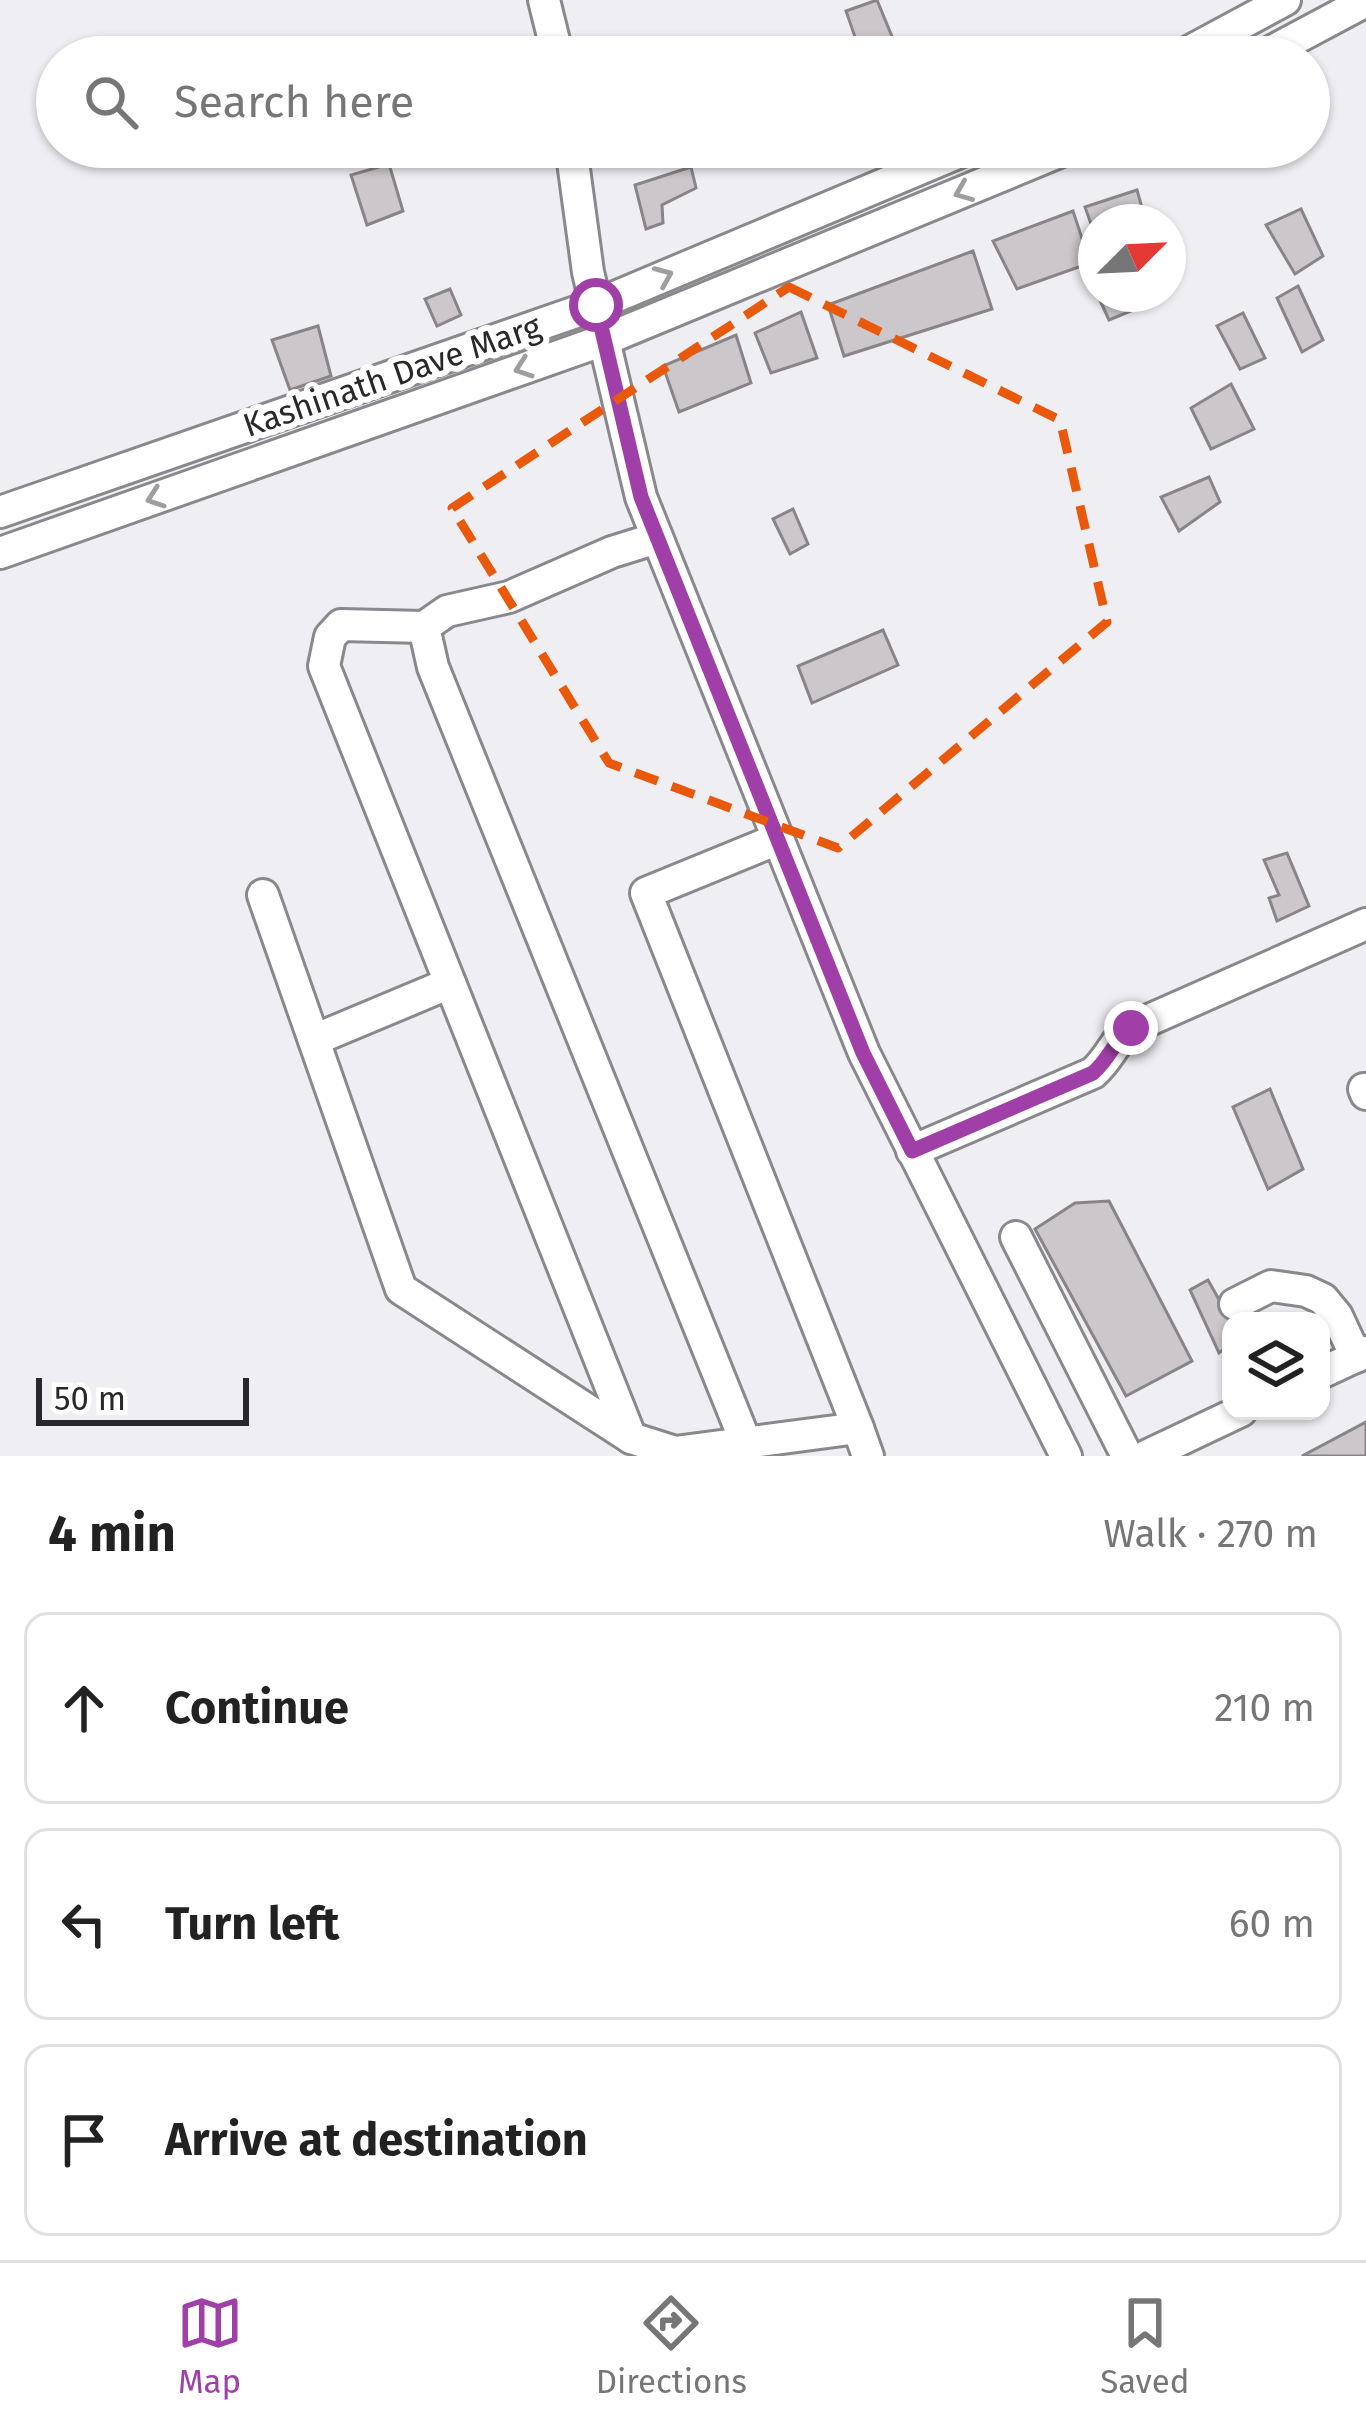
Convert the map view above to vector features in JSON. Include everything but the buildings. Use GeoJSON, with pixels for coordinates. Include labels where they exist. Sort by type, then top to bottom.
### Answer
{"type":"FeatureCollection","features":[{"type":"Feature","properties":{"kind":"street"},"geometry":{"type":"LineString","coordinates":[[544,0],[553,36]]}},
{"type":"Feature","properties":{"kind":"street"},"geometry":{"type":"LineString","coordinates":[[1218,36],[1286,0]]}},
{"type":"Feature","properties":{"kind":"street"},"geometry":{"type":"LineString","coordinates":[[1300,36],[1366,1]]}},
{"type":"Feature","properties":{"kind":"street"},"geometry":{"type":"LineString","coordinates":[[574,168],[588,272],[641,497],[863,1053],[1066,1456]]}},
{"type":"Feature","properties":{"kind":"street","name":"Kashinath Dave Marg"},"geometry":{"type":"LineString","coordinates":[[0,512],[596,305],[922,168]]}},
{"type":"Feature","properties":{"kind":"street","name":"Kashinath Dave Marg"},"geometry":{"type":"LineString","coordinates":[[0,553],[604,340],[1020,168]]}},
{"type":"Feature","properties":{"kind":"street"},"geometry":{"type":"LineString","coordinates":[[631,1438],[324,666],[330,637],[341,625],[424,627],[447,611],[509,597],[612,552],[657,538]]}},
{"type":"Feature","properties":{"kind":"street"},"geometry":{"type":"LineString","coordinates":[[424,627],[433,667],[746,1443]]}},
{"type":"Feature","properties":{"kind":"street"},"geometry":{"type":"LineString","coordinates":[[263,895],[401,1289],[631,1438],[675,1454],[746,1443],[863,1442],[646,893],[778,839]]}},
{"type":"Feature","properties":{"kind":"street"},"geometry":{"type":"LineString","coordinates":[[912,1151],[1093,1073],[1131,1028],[1366,924]]}},
{"type":"Feature","properties":{"kind":"street"},"geometry":{"type":"LineString","coordinates":[[314,1040],[450,983]]}},
{"type":"Feature","properties":{"kind":"street"},"geometry":{"type":"LineString","coordinates":[[1016,1237],[1127,1456]]}},
{"type":"Feature","properties":{"kind":"street"},"geometry":{"type":"LineString","coordinates":[[1235,1304],[1271,1286],[1306,1291],[1323,1299],[1361,1355],[1330,1369]]}},
{"type":"Feature","properties":{"kind":"street"},"geometry":{"type":"LineString","coordinates":[[1146,1456],[1222,1420]]}},
{"type":"Feature","properties":{"kind":"highlighted area"},"geometry":{"type":"Polygon","coordinates":[[[789,287],[1060,420],[1107,622],[838,848],[609,763],[452,508],[789,287]]]}},
{"type":"Feature","properties":{"kind":"route"},"geometry":{"type":"LineString","coordinates":[[596,305],[641,497],[863,1053],[912,1151],[1093,1073],[1131,1028]]}}]}
